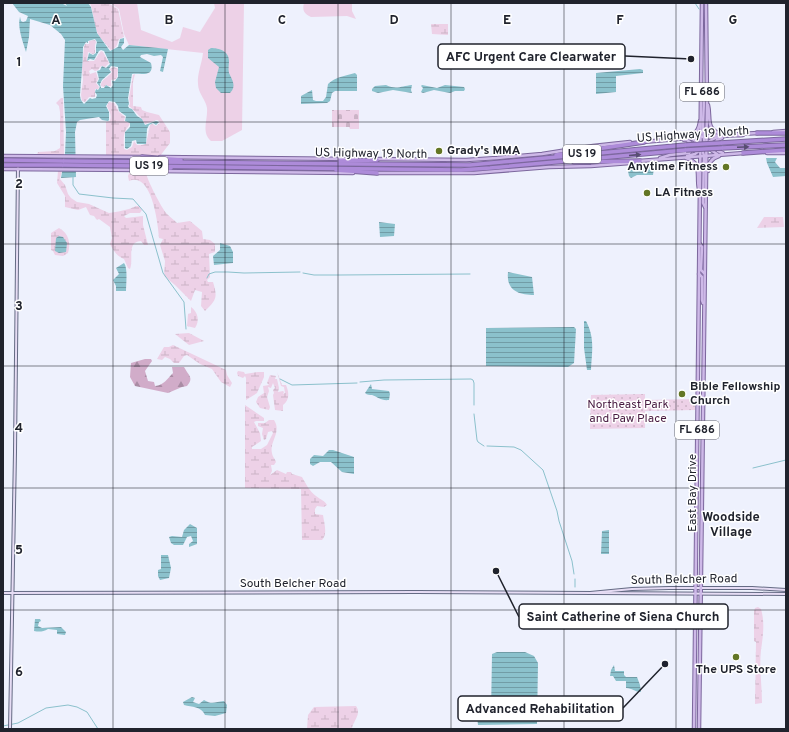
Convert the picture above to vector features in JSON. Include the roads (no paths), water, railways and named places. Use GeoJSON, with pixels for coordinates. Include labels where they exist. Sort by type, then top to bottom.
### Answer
{"type":"FeatureCollection","features":[{"type":"Feature","properties":{"kind":"highway"},"geometry":{"type":"LineString","coordinates":[[757,133],[786,132]]}},
{"type":"Feature","properties":{"kind":"highway","name":"US Highway 19 North"},"geometry":{"type":"LineString","coordinates":[[3,159],[79,165],[200,162],[470,165],[686,145],[786,139]]}},
{"type":"Feature","properties":{"kind":"highway"},"geometry":{"type":"LineString","coordinates":[[541,158],[644,142]]}},
{"type":"Feature","properties":{"kind":"highway","name":"US Highway 19 North"},"geometry":{"type":"LineString","coordinates":[[3,165],[470,170],[686,150],[786,145]]}},
{"type":"Feature","properties":{"kind":"highway"},"geometry":{"type":"LineString","coordinates":[[743,153],[786,150]]}},
{"type":"Feature","properties":{"kind":"highway"},"geometry":{"type":"LineString","coordinates":[[142,157],[200,162]]}},
{"type":"Feature","properties":{"kind":"highway"},"geometry":{"type":"LineString","coordinates":[[284,163],[300,161],[377,160]]}},
{"type":"Feature","properties":{"kind":"highway"},"geometry":{"type":"LineString","coordinates":[[555,162],[640,160]]}},
{"type":"Feature","properties":{"kind":"highway"},"geometry":{"type":"LineString","coordinates":[[139,170],[218,167]]}},
{"type":"Feature","properties":{"kind":"highway"},"geometry":{"type":"LineString","coordinates":[[317,168],[377,173]]}},
{"type":"Feature","properties":{"kind":"main road","name":"FL 686"},"geometry":{"type":"LineString","coordinates":[[702,3],[701,110],[704,136]]}},
{"type":"Feature","properties":{"kind":"main road","name":"FL 686"},"geometry":{"type":"LineString","coordinates":[[702,148],[707,102],[706,3]]}},
{"type":"Feature","properties":{"kind":"main road"},"geometry":{"type":"LineString","coordinates":[[702,83],[704,96],[704,136]]}},
{"type":"Feature","properties":{"kind":"main road"},"geometry":{"type":"LineString","coordinates":[[707,102],[711,127],[716,133],[724,135]]}},
{"type":"Feature","properties":{"kind":"main road"},"geometry":{"type":"LineString","coordinates":[[685,138],[694,134],[698,130],[701,110]]}},
{"type":"Feature","properties":{"kind":"main road"},"geometry":{"type":"LineString","coordinates":[[662,141],[704,136],[757,133]]}},
{"type":"Feature","properties":{"kind":"main road"},"geometry":{"type":"LineString","coordinates":[[734,154],[718,151],[716,142],[721,138],[757,133]]}},
{"type":"Feature","properties":{"kind":"main road"},"geometry":{"type":"LineString","coordinates":[[657,159],[697,153],[711,140],[717,137],[750,135]]}},
{"type":"Feature","properties":{"kind":"main road","name":"East Bay Drive"},"geometry":{"type":"LineString","coordinates":[[694,729],[700,194],[706,144],[704,136]]}},
{"type":"Feature","properties":{"kind":"main road"},"geometry":{"type":"LineString","coordinates":[[690,138],[699,143],[704,156],[703,203],[706,209]]}},
{"type":"Feature","properties":{"kind":"main road"},"geometry":{"type":"LineString","coordinates":[[3,156],[466,160],[549,153],[593,146],[644,142],[687,140],[691,143],[692,148],[689,154],[670,155],[657,159]]}},
{"type":"Feature","properties":{"kind":"main road"},"geometry":{"type":"LineString","coordinates":[[706,144],[710,151],[717,155]]}},
{"type":"Feature","properties":{"kind":"main road"},"geometry":{"type":"LineString","coordinates":[[3,168],[58,169],[79,165],[139,170],[470,174],[553,167],[612,165],[640,160],[743,153],[786,153]]}},
{"type":"Feature","properties":{"kind":"main road"},"geometry":{"type":"LineString","coordinates":[[706,182],[708,168],[712,159],[718,156],[730,154]]}},
{"type":"Feature","properties":{"kind":"main road"},"geometry":{"type":"LineString","coordinates":[[10,728],[16,425],[17,169],[20,156]]}},
{"type":"Feature","properties":{"kind":"main road"},"geometry":{"type":"LineString","coordinates":[[38,169],[34,166],[33,162],[39,156]]}},
{"type":"Feature","properties":{"kind":"main road","name":"East Bay Drive"},"geometry":{"type":"LineString","coordinates":[[699,729],[706,209],[704,156]]}},
{"type":"Feature","properties":{"kind":"main road"},"geometry":{"type":"LineString","coordinates":[[684,158],[692,160],[696,165],[700,194]]}},
{"type":"Feature","properties":{"kind":"main road"},"geometry":{"type":"LineString","coordinates":[[3,159],[3,165]]}},
{"type":"Feature","properties":{"kind":"main road"},"geometry":{"type":"LineString","coordinates":[[700,244],[702,247],[701,270],[704,273]]}},
{"type":"Feature","properties":{"kind":"main road"},"geometry":{"type":"LineString","coordinates":[[699,273],[702,277],[702,300],[704,303]]}},
{"type":"Feature","properties":{"kind":"main road","name":"South Belcher Road"},"geometry":{"type":"LineString","coordinates":[[583,593],[632,589],[696,588],[752,588],[786,590]]}},
{"type":"Feature","properties":{"kind":"main road","name":"South Belcher Road"},"geometry":{"type":"LineString","coordinates":[[3,593],[786,594]]}},
{"type":"Feature","properties":{"kind":"main road"},"geometry":{"type":"LineString","coordinates":[[694,722],[699,729]]}},
{"type":"Feature","properties":{"kind":"water"},"geometry":{"type":"Polygon","coordinates":[[[12,3],[61,3],[67,6],[65,3],[88,3],[91,7],[97,33],[110,51],[118,47],[120,39],[124,38],[124,43],[121,47],[123,50],[129,45],[168,49],[163,72],[160,71],[163,57],[161,55],[154,56],[147,54],[141,55],[140,57],[151,63],[151,71],[146,74],[132,74],[128,98],[129,108],[142,119],[145,125],[156,121],[159,122],[156,125],[153,123],[149,125],[147,129],[146,144],[137,144],[136,140],[132,141],[131,146],[127,149],[125,148],[125,132],[130,127],[130,123],[125,121],[126,116],[119,111],[115,102],[109,101],[106,106],[109,112],[108,121],[102,120],[99,117],[80,120],[77,122],[75,132],[76,177],[61,178],[65,156],[66,132],[63,86],[65,40],[61,34],[50,25],[30,19],[26,52],[19,21],[20,17],[21,21],[26,21],[28,16],[19,12],[12,3]],[[95,39],[88,41],[88,43],[86,42],[83,47],[80,98],[84,104],[90,98],[96,98],[96,89],[98,90],[100,87],[97,83],[99,79],[97,71],[100,70],[102,66],[106,68],[110,64],[104,51],[101,50],[94,60],[90,59],[87,61],[89,53],[93,55],[96,53],[97,42],[95,39]],[[111,66],[109,69],[111,72],[102,80],[100,84],[101,88],[104,88],[106,85],[111,88],[113,85],[112,81],[115,81],[118,77],[118,67],[111,66]]]}},
{"type":"Feature","properties":{"kind":"water"},"geometry":{"type":"Polygon","coordinates":[[[211,48],[225,52],[229,58],[229,73],[234,85],[230,93],[221,93],[216,88],[215,82],[219,67],[208,58],[208,50],[211,48]]]}},
{"type":"Feature","properties":{"kind":"water"},"geometry":{"type":"Polygon","coordinates":[[[643,70],[643,73],[616,76],[616,92],[596,94],[596,73],[643,70]]]}},
{"type":"Feature","properties":{"kind":"water"},"geometry":{"type":"Polygon","coordinates":[[[355,73],[357,75],[357,91],[335,91],[332,93],[330,101],[327,103],[301,104],[301,96],[312,90],[313,100],[323,101],[326,97],[328,84],[337,78],[355,73]]]}},
{"type":"Feature","properties":{"kind":"water"},"geometry":{"type":"Polygon","coordinates":[[[386,85],[396,87],[412,85],[412,93],[393,90],[378,93],[372,91],[375,86],[386,85]]]}},
{"type":"Feature","properties":{"kind":"water"},"geometry":{"type":"Polygon","coordinates":[[[445,85],[464,87],[465,89],[464,91],[455,91],[450,93],[434,90],[423,93],[421,92],[423,88],[421,86],[437,88],[445,85]]]}},
{"type":"Feature","properties":{"kind":"water"},"geometry":{"type":"Polygon","coordinates":[[[766,158],[777,158],[775,162],[780,168],[786,168],[786,176],[773,177],[766,158]]]}},
{"type":"Feature","properties":{"kind":"water"},"geometry":{"type":"Polygon","coordinates":[[[653,166],[653,175],[637,175],[631,178],[629,176],[628,171],[630,168],[653,166]]]}},
{"type":"Feature","properties":{"kind":"water"},"geometry":{"type":"Polygon","coordinates":[[[379,222],[395,224],[394,236],[380,237],[379,222]]]}},
{"type":"Feature","properties":{"kind":"water"},"geometry":{"type":"Polygon","coordinates":[[[59,236],[63,237],[67,243],[66,252],[59,253],[55,251],[56,238],[59,236]]]}},
{"type":"Feature","properties":{"kind":"water"},"geometry":{"type":"Polygon","coordinates":[[[220,243],[230,246],[233,252],[233,263],[214,265],[213,256],[220,250],[220,243]]]}},
{"type":"Feature","properties":{"kind":"water"},"geometry":{"type":"Polygon","coordinates":[[[124,263],[126,272],[126,291],[116,291],[116,286],[113,280],[119,274],[116,268],[124,263]]]}},
{"type":"Feature","properties":{"kind":"water"},"geometry":{"type":"Polygon","coordinates":[[[508,272],[532,277],[534,295],[519,293],[511,288],[509,284],[508,272]]]}},
{"type":"Feature","properties":{"kind":"water"},"geometry":{"type":"Polygon","coordinates":[[[584,321],[586,321],[589,327],[592,339],[591,370],[587,370],[584,348],[584,321]]]}},
{"type":"Feature","properties":{"kind":"water"},"geometry":{"type":"Polygon","coordinates":[[[574,327],[576,329],[574,363],[568,367],[486,366],[486,328],[574,327]]]}},
{"type":"Feature","properties":{"kind":"water"},"geometry":{"type":"Polygon","coordinates":[[[371,384],[372,389],[389,391],[389,400],[365,393],[371,384]]]}},
{"type":"Feature","properties":{"kind":"water"},"geometry":{"type":"Polygon","coordinates":[[[329,450],[354,457],[354,474],[342,472],[331,462],[320,462],[313,466],[310,464],[310,459],[314,455],[323,456],[329,450]]]}},
{"type":"Feature","properties":{"kind":"water"},"geometry":{"type":"Polygon","coordinates":[[[190,524],[197,528],[197,544],[189,547],[189,544],[193,541],[191,536],[187,537],[183,545],[174,545],[171,543],[169,537],[182,537],[184,530],[190,524]]]}},
{"type":"Feature","properties":{"kind":"water"},"geometry":{"type":"Polygon","coordinates":[[[609,530],[609,554],[601,554],[602,531],[609,530]]]}},
{"type":"Feature","properties":{"kind":"water"},"geometry":{"type":"Polygon","coordinates":[[[161,555],[168,555],[171,568],[169,578],[160,580],[158,570],[161,569],[161,555]]]}},
{"type":"Feature","properties":{"kind":"water"},"geometry":{"type":"Polygon","coordinates":[[[35,619],[40,619],[41,621],[39,622],[38,626],[42,628],[61,627],[66,632],[65,635],[57,634],[57,630],[48,629],[41,632],[34,631],[35,619]]]}},
{"type":"Feature","properties":{"kind":"water"},"geometry":{"type":"Polygon","coordinates":[[[497,652],[525,652],[534,656],[538,663],[537,724],[478,725],[477,716],[491,714],[492,654],[497,652]]]}},
{"type":"Feature","properties":{"kind":"water"},"geometry":{"type":"Polygon","coordinates":[[[614,665],[615,671],[624,671],[624,675],[626,677],[637,677],[641,692],[626,688],[626,681],[616,681],[613,676],[610,676],[614,665]]]}},
{"type":"Feature","properties":{"kind":"water"},"geometry":{"type":"Polygon","coordinates":[[[192,697],[195,698],[193,702],[199,704],[204,700],[211,703],[224,701],[227,705],[226,713],[215,716],[205,715],[199,708],[184,705],[183,702],[192,697]]]}},
{"type":"Feature","properties":{"kind":"waterway"},"geometry":{"type":"LineString","coordinates":[[695,3],[699,9]]}},
{"type":"Feature","properties":{"kind":"waterway"},"geometry":{"type":"LineString","coordinates":[[73,177],[73,185],[79,194],[133,199],[146,214],[163,273],[184,302],[186,329]]}},
{"type":"Feature","properties":{"kind":"waterway"},"geometry":{"type":"LineString","coordinates":[[207,278],[209,274],[215,272],[300,272]]}},
{"type":"Feature","properties":{"kind":"waterway"},"geometry":{"type":"LineString","coordinates":[[303,273],[314,275],[470,274]]}},
{"type":"Feature","properties":{"kind":"waterway"},"geometry":{"type":"LineString","coordinates":[[280,379],[292,385],[357,383]]}},
{"type":"Feature","properties":{"kind":"waterway"},"geometry":{"type":"LineString","coordinates":[[360,382],[384,380],[471,379],[474,383],[474,405]]}},
{"type":"Feature","properties":{"kind":"waterway"},"geometry":{"type":"LineString","coordinates":[[474,414],[477,440],[484,446]]}},
{"type":"Feature","properties":{"kind":"waterway"},"geometry":{"type":"LineString","coordinates":[[487,446],[514,447],[521,450],[543,470],[572,561],[574,574]]}},
{"type":"Feature","properties":{"kind":"waterway"},"geometry":{"type":"LineString","coordinates":[[753,468],[786,460]]}},
{"type":"Feature","properties":{"kind":"waterway"},"geometry":{"type":"LineString","coordinates":[[575,579],[575,587]]}},
{"type":"Feature","properties":{"kind":"waterway"},"geometry":{"type":"LineString","coordinates":[[3,726],[18,723],[46,708],[68,705],[77,707],[87,712],[98,729]]}},
{"type":"Feature","properties":{"kind":"place","name":"AFC Urgent Care Clearwater"},"geometry":{"type":"Point","coordinates":[691,59]}},
{"type":"Feature","properties":{"kind":"place","name":"Grady's MMA"},"geometry":{"type":"Point","coordinates":[439,151]}},
{"type":"Feature","properties":{"kind":"place","name":"Anytime Fitness"},"geometry":{"type":"Point","coordinates":[726,167]}},
{"type":"Feature","properties":{"kind":"place","name":"LA Fitness"},"geometry":{"type":"Point","coordinates":[647,193]}},
{"type":"Feature","properties":{"kind":"place","name":"Bible Fellowship Church"},"geometry":{"type":"Point","coordinates":[682,394]}},
{"type":"Feature","properties":{"kind":"place","name":"Saint Catherine of Siena Church"},"geometry":{"type":"Point","coordinates":[496,571]}},
{"type":"Feature","properties":{"kind":"place","name":"The UPS Store"},"geometry":{"type":"Point","coordinates":[736,657]}},
{"type":"Feature","properties":{"kind":"place","name":"Advanced Rehabilitation"},"geometry":{"type":"Point","coordinates":[665,664]}},
{"type":"Feature","properties":{"kind":"district","name":"Woodside Village"},"geometry":{"type":"Point","coordinates":[731,526]}},
{"type":"Feature","properties":{"kind":"park label","name":"Northeast Park and Paw Place"},"geometry":{"type":"Point","coordinates":[628,412]}}]}
